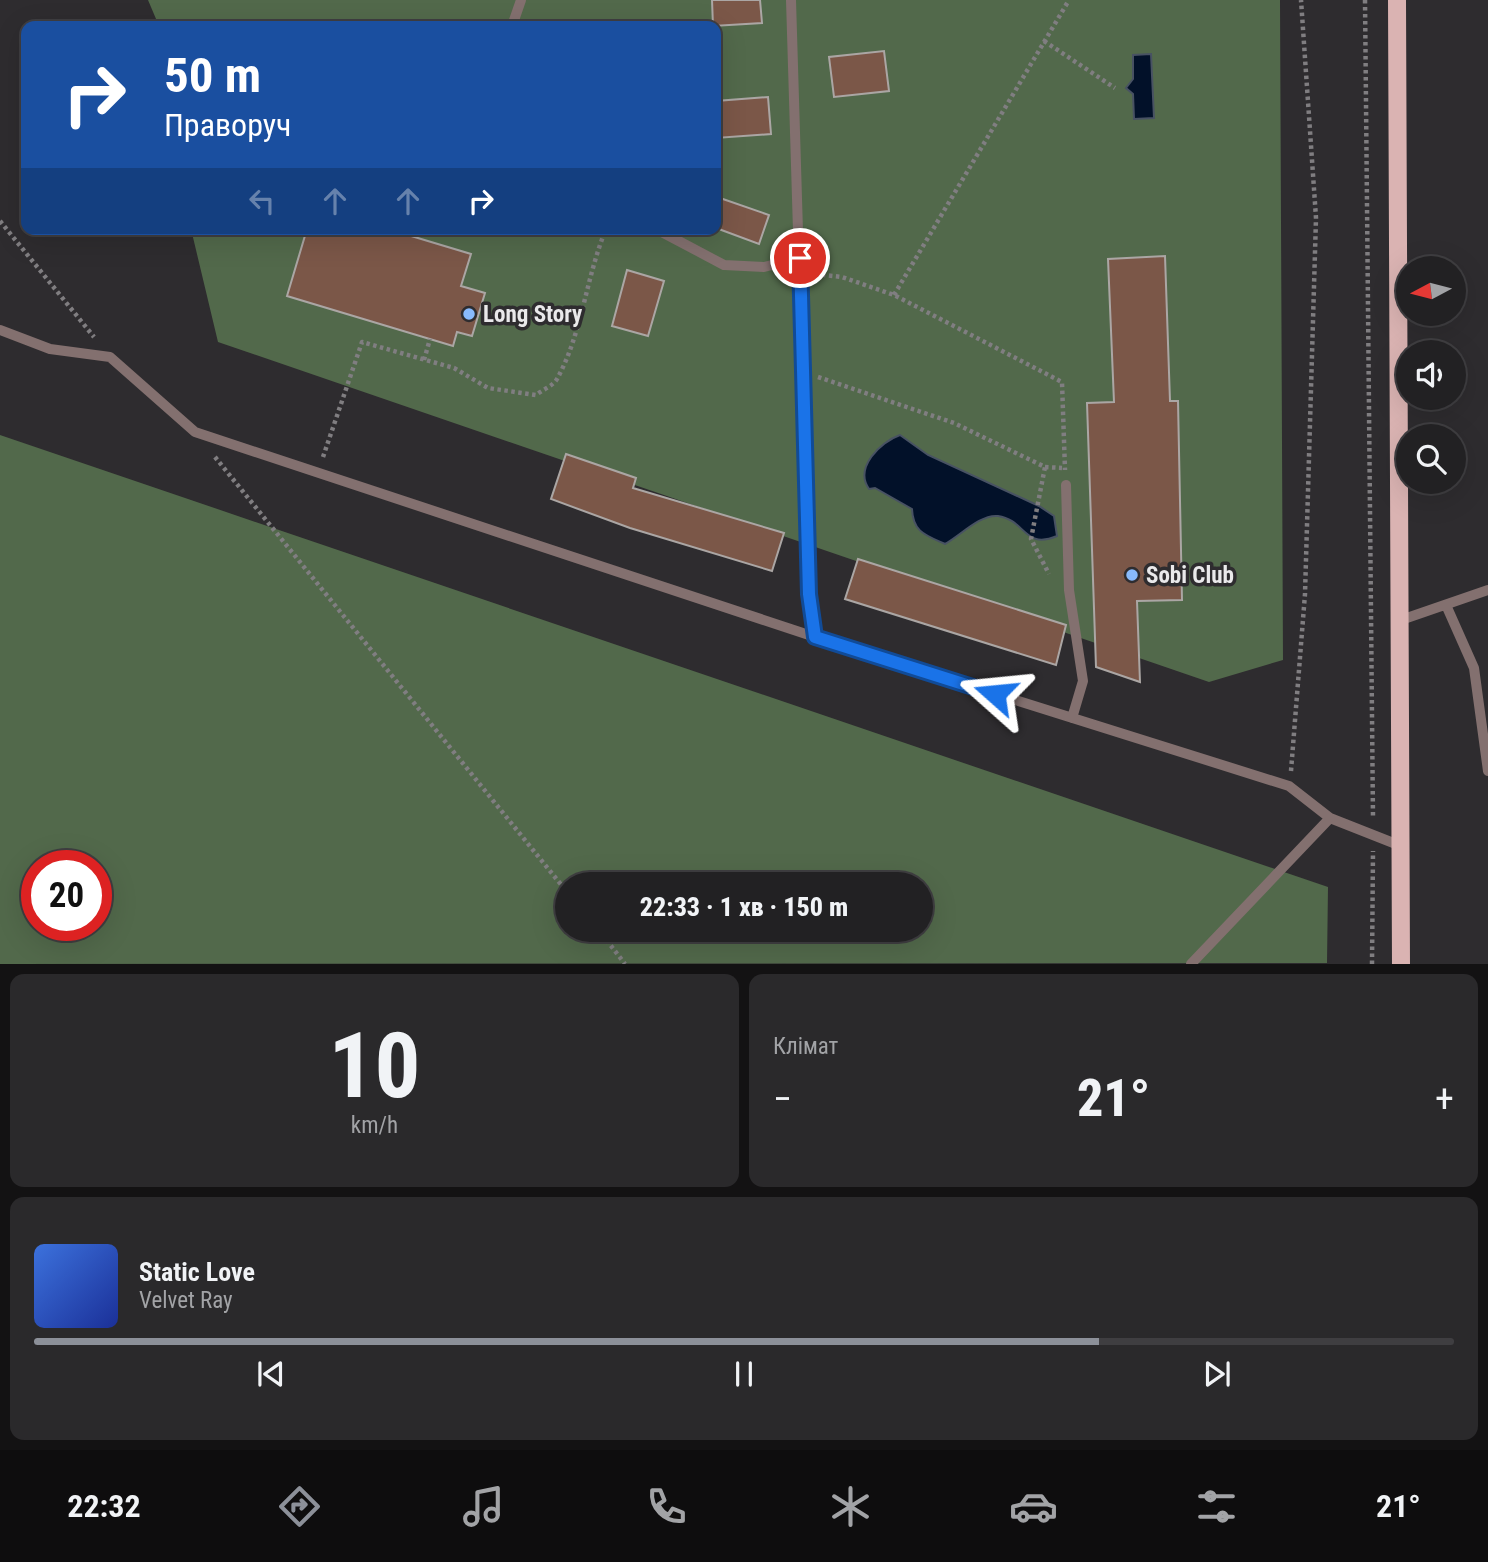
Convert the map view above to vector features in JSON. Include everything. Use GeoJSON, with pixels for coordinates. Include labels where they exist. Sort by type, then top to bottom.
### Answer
{"type":"FeatureCollection","features":[{"type":"Feature","properties":{"kind":"main road"},"geometry":{"type":"LineString","coordinates":[[1397,0],[1401,964]]}},
{"type":"Feature","properties":{"kind":"lane"},"geometry":{"type":"LineString","coordinates":[[514,21],[522,0]]}},
{"type":"Feature","properties":{"kind":"lane"},"geometry":{"type":"LineString","coordinates":[[791,0],[809,594],[815,637]]}},
{"type":"Feature","properties":{"kind":"lane"},"geometry":{"type":"LineString","coordinates":[[667,235],[724,265],[764,267],[800,258]]}},
{"type":"Feature","properties":{"kind":"lane"},"geometry":{"type":"LineString","coordinates":[[0,330],[50,349],[110,357],[195,432],[815,637],[1289,786],[1329,818],[1401,846]]}},
{"type":"Feature","properties":{"kind":"lane"},"geometry":{"type":"LineString","coordinates":[[1066,485],[1069,590],[1083,681],[1072,718]]}},
{"type":"Feature","properties":{"kind":"lane"},"geometry":{"type":"LineString","coordinates":[[1401,621],[1488,590]]}},
{"type":"Feature","properties":{"kind":"lane"},"geometry":{"type":"LineString","coordinates":[[1446,606],[1474,668],[1488,771]]}},
{"type":"Feature","properties":{"kind":"lane"},"geometry":{"type":"LineString","coordinates":[[1192,964],[1329,818]]}},
{"type":"Feature","properties":{"kind":"path"},"geometry":{"type":"LineString","coordinates":[[894,295],[1069,0]]}},
{"type":"Feature","properties":{"kind":"path"},"geometry":{"type":"LineString","coordinates":[[1289,786],[1305,594],[1316,218],[1301,0]]}},
{"type":"Feature","properties":{"kind":"path"},"geometry":{"type":"LineString","coordinates":[[1365,0],[1372,964]]}},
{"type":"Feature","properties":{"kind":"path"},"geometry":{"type":"LineString","coordinates":[[1044,41],[1115,88]]}},
{"type":"Feature","properties":{"kind":"path"},"geometry":{"type":"LineString","coordinates":[[0,221],[110,357]]}},
{"type":"Feature","properties":{"kind":"path"},"geometry":{"type":"LineString","coordinates":[[318,471],[362,342],[454,368],[488,388],[536,395],[556,382],[604,235]]}},
{"type":"Feature","properties":{"kind":"path"},"geometry":{"type":"LineString","coordinates":[[800,273],[842,277],[894,295],[1062,382],[1066,485]]}},
{"type":"Feature","properties":{"kind":"path"},"geometry":{"type":"LineString","coordinates":[[424,360],[430,339]]}},
{"type":"Feature","properties":{"kind":"path"},"geometry":{"type":"LineString","coordinates":[[804,372],[954,423],[1045,467],[1065,468]]}},
{"type":"Feature","properties":{"kind":"path"},"geometry":{"type":"LineString","coordinates":[[195,432],[555,876]]}},
{"type":"Feature","properties":{"kind":"path"},"geometry":{"type":"LineString","coordinates":[[1031,539],[1045,467]]}},
{"type":"Feature","properties":{"kind":"path"},"geometry":{"type":"LineString","coordinates":[[607,942],[625,964]]}},
{"type":"Feature","properties":{"kind":"green space"},"geometry":{"type":"Polygon","coordinates":[[[148,0],[1280,0],[1283,660],[1209,682],[218,342],[192,235],[721,235],[721,21],[157,21],[148,0]]]}},
{"type":"Feature","properties":{"kind":"green space"},"geometry":{"type":"Polygon","coordinates":[[[0,435],[1328,887],[1327,963],[0,964],[0,435]]]}},
{"type":"Feature","properties":{"kind":"water"},"geometry":{"type":"Polygon","coordinates":[[[1151,54],[1154,118],[1134,119],[1133,94],[1126,88],[1133,79],[1133,55],[1151,54]]]}},
{"type":"Feature","properties":{"kind":"water"},"geometry":{"type":"Polygon","coordinates":[[[900,435],[928,455],[1039,506],[1054,516],[1057,536],[1046,539],[1031,537],[1014,523],[998,516],[984,518],[945,544],[921,532],[915,523],[912,509],[875,488],[869,489],[865,481],[871,457],[885,443],[900,435]]]}},
{"type":"Feature","properties":{"kind":"building"},"geometry":{"type":"Polygon","coordinates":[[[712,0],[760,0],[762,23],[721,26],[721,21],[713,21],[712,0]]]}},
{"type":"Feature","properties":{"kind":"building"},"geometry":{"type":"Polygon","coordinates":[[[884,51],[889,91],[834,97],[829,57],[884,51]]]}},
{"type":"Feature","properties":{"kind":"building"},"geometry":{"type":"Polygon","coordinates":[[[768,97],[771,134],[721,138],[721,101],[768,97]]]}},
{"type":"Feature","properties":{"kind":"building"},"geometry":{"type":"Polygon","coordinates":[[[721,198],[769,215],[759,244],[721,230],[721,198]]]}},
{"type":"Feature","properties":{"kind":"building"},"geometry":{"type":"Polygon","coordinates":[[[305,235],[408,235],[471,254],[461,286],[485,293],[472,336],[457,332],[453,346],[287,296],[305,235]]]}},
{"type":"Feature","properties":{"kind":"building"},"geometry":{"type":"Polygon","coordinates":[[[1165,256],[1170,401],[1178,401],[1182,600],[1137,601],[1140,682],[1096,667],[1087,403],[1114,402],[1108,259],[1165,256]]]}},
{"type":"Feature","properties":{"kind":"building"},"geometry":{"type":"Polygon","coordinates":[[[627,270],[664,281],[648,336],[612,326],[627,270]]]}},
{"type":"Feature","properties":{"kind":"building"},"geometry":{"type":"Polygon","coordinates":[[[566,454],[636,478],[633,488],[784,533],[772,571],[630,528],[551,499],[566,454]]]}},
{"type":"Feature","properties":{"kind":"building"},"geometry":{"type":"Polygon","coordinates":[[[858,559],[1066,625],[1056,665],[845,599],[858,559]]]}},
{"type":"Feature","properties":{"kind":"place","name":"Long Story"},"geometry":{"type":"Point","coordinates":[469,314]}},
{"type":"Feature","properties":{"kind":"place","name":"Sobi Club"},"geometry":{"type":"Point","coordinates":[1132,575]}},
{"type":"Feature","properties":{"kind":"route"},"geometry":{"type":"LineString","coordinates":[[800,258],[809,594],[815,637],[995,694]]}}]}
